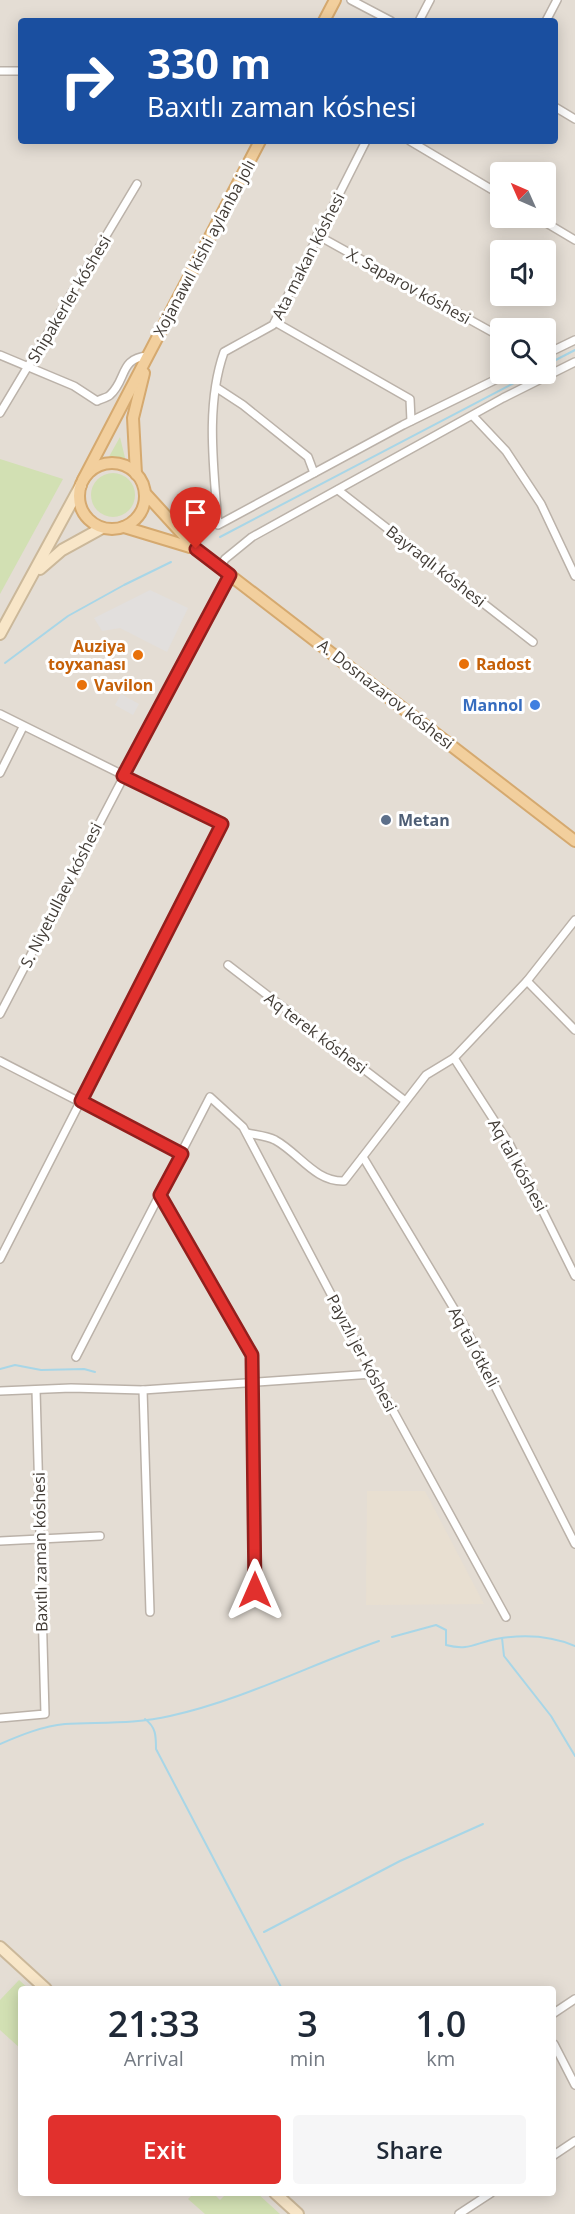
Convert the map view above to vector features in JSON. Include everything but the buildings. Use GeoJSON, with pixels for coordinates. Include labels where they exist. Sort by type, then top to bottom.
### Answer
{"type":"FeatureCollection","features":[{"type":"Feature","properties":{"kind":"main road"},"geometry":{"type":"LineString","coordinates":[[326,18],[335,0]]}},
{"type":"Feature","properties":{"kind":"main road","name":"Xojanawıl kishi aylanba jolı"},"geometry":{"type":"LineString","coordinates":[[0,633],[82,483],[258,144]]}},
{"type":"Feature","properties":{"kind":"main road","name":"Xojanawıl kishi aylanba jolı"},"geometry":{"type":"LineString","coordinates":[[136,474],[133,418],[148,356]]}},
{"type":"Feature","properties":{"kind":"main road"},"geometry":{"type":"LineString","coordinates":[[108,464],[118,464],[136,474],[145,493],[196,549],[156,534],[124,527],[102,528],[93,523],[80,506],[82,483],[90,472],[108,464]]}},
{"type":"Feature","properties":{"kind":"main road"},"geometry":{"type":"LineString","coordinates":[[124,527],[140,513],[145,493]]}},
{"type":"Feature","properties":{"kind":"main road","name":"Xojanawıl kishi aylanba jolı"},"geometry":{"type":"LineString","coordinates":[[29,580],[62,550],[102,528]]}},
{"type":"Feature","properties":{"kind":"main road","name":"A. Dosnazarov kóshesi"},"geometry":{"type":"LineString","coordinates":[[196,549],[575,841]]}},
{"type":"Feature","properties":{"kind":"main road"},"geometry":{"type":"LineString","coordinates":[[0,1947],[43,1986]]}},
{"type":"Feature","properties":{"kind":"main road"},"geometry":{"type":"LineString","coordinates":[[278,2196],[298,2214]]}},
{"type":"Feature","properties":{"kind":"street"},"geometry":{"type":"LineString","coordinates":[[351,0],[385,18]]}},
{"type":"Feature","properties":{"kind":"street"},"geometry":{"type":"LineString","coordinates":[[421,18],[430,0]]}},
{"type":"Feature","properties":{"kind":"street"},"geometry":{"type":"LineString","coordinates":[[548,18],[557,0]]}},
{"type":"Feature","properties":{"kind":"street"},"geometry":{"type":"LineString","coordinates":[[0,71],[18,71]]}},
{"type":"Feature","properties":{"kind":"street"},"geometry":{"type":"LineString","coordinates":[[558,109],[575,119]]}},
{"type":"Feature","properties":{"kind":"street","name":"Ata makan kóshesi"},"geometry":{"type":"LineString","coordinates":[[314,474],[218,525],[212,433],[217,388],[224,352],[275,322],[364,144]]}},
{"type":"Feature","properties":{"kind":"street"},"geometry":{"type":"LineString","coordinates":[[415,144],[490,188]]}},
{"type":"Feature","properties":{"kind":"street","name":"Shipakerler kóshesi"},"geometry":{"type":"LineString","coordinates":[[0,413],[137,184]]}},
{"type":"Feature","properties":{"kind":"street"},"geometry":{"type":"LineString","coordinates":[[555,228],[575,240]]}},
{"type":"Feature","properties":{"kind":"street","name":"X. Saparov kóshesi"},"geometry":{"type":"LineString","coordinates":[[317,235],[490,331]]}},
{"type":"Feature","properties":{"kind":"street"},"geometry":{"type":"LineString","coordinates":[[275,322],[410,399],[411,422]]}},
{"type":"Feature","properties":{"kind":"street"},"geometry":{"type":"LineString","coordinates":[[556,349],[575,340]]}},
{"type":"Feature","properties":{"kind":"street"},"geometry":{"type":"LineString","coordinates":[[0,355],[74,386],[97,401],[110,395],[129,362],[137,357],[148,356]]}},
{"type":"Feature","properties":{"kind":"street"},"geometry":{"type":"LineString","coordinates":[[220,568],[225,559],[252,537],[575,362]]}},
{"type":"Feature","properties":{"kind":"street"},"geometry":{"type":"LineString","coordinates":[[217,388],[243,405],[308,457],[314,474],[490,382]]}},
{"type":"Feature","properties":{"kind":"street"},"geometry":{"type":"LineString","coordinates":[[474,416],[506,451],[541,504],[575,576]]}},
{"type":"Feature","properties":{"kind":"street","name":"Bayraqlı kóshesi"},"geometry":{"type":"LineString","coordinates":[[338,490],[533,642]]}},
{"type":"Feature","properties":{"kind":"street","name":"S. Niyetullaev kóshesi"},"geometry":{"type":"LineString","coordinates":[[0,1014],[230,575]]}},
{"type":"Feature","properties":{"kind":"street"},"geometry":{"type":"LineString","coordinates":[[0,714],[222,824],[0,1259]]}},
{"type":"Feature","properties":{"kind":"street"},"geometry":{"type":"LineString","coordinates":[[0,773],[23,727]]}},
{"type":"Feature","properties":{"kind":"street"},"geometry":{"type":"LineString","coordinates":[[247,1133],[273,1139],[298,1156],[318,1175],[333,1181],[344,1181],[404,1100],[426,1075],[454,1058],[527,981],[575,920]]}},
{"type":"Feature","properties":{"kind":"street","name":"Aq terek kóshesi"},"geometry":{"type":"LineString","coordinates":[[228,965],[404,1100]]}},
{"type":"Feature","properties":{"kind":"street"},"geometry":{"type":"LineString","coordinates":[[527,981],[575,1030]]}},
{"type":"Feature","properties":{"kind":"street","name":"Aq tal kóshesi"},"geometry":{"type":"LineString","coordinates":[[454,1058],[510,1145],[575,1276]]}},
{"type":"Feature","properties":{"kind":"street"},"geometry":{"type":"LineString","coordinates":[[0,1061],[182,1154],[76,1357]]}},
{"type":"Feature","properties":{"kind":"street","name":"Payızlı jer kóshesi"},"geometry":{"type":"LineString","coordinates":[[182,1154],[210,1097],[243,1126],[373,1374],[506,1617]]}},
{"type":"Feature","properties":{"kind":"street","name":"Aq tal ótkeli"},"geometry":{"type":"LineString","coordinates":[[363,1157],[465,1327],[575,1544]]}},
{"type":"Feature","properties":{"kind":"street"},"geometry":{"type":"LineString","coordinates":[[160,1195],[252,1355],[255,1590]]}},
{"type":"Feature","properties":{"kind":"street"},"geometry":{"type":"LineString","coordinates":[[0,1391],[143,1390],[373,1374]]}},
{"type":"Feature","properties":{"kind":"street","name":"Baxıtlı zaman kóshesi"},"geometry":{"type":"LineString","coordinates":[[0,1718],[45,1714],[36,1390]]}},
{"type":"Feature","properties":{"kind":"street"},"geometry":{"type":"LineString","coordinates":[[143,1390],[150,1612]]}},
{"type":"Feature","properties":{"kind":"street"},"geometry":{"type":"LineString","coordinates":[[0,1541],[100,1536]]}},
{"type":"Feature","properties":{"kind":"street"},"geometry":{"type":"LineString","coordinates":[[556,2012],[575,1999]]}},
{"type":"Feature","properties":{"kind":"street"},"geometry":{"type":"LineString","coordinates":[[556,2048],[575,2085]]}},
{"type":"Feature","properties":{"kind":"street"},"geometry":{"type":"LineString","coordinates":[[556,2154],[575,2141]]}},
{"type":"Feature","properties":{"kind":"street"},"geometry":{"type":"LineString","coordinates":[[459,2214],[486,2196]]}},
{"type":"Feature","properties":{"kind":"shaded area"},"geometry":{"type":"Polygon","coordinates":[[[0,0],[575,0],[575,2214],[0,2214],[0,0]]]}},
{"type":"Feature","properties":{"kind":"shaded area"},"geometry":{"type":"Polygon","coordinates":[[[150,590],[188,608],[167,652],[120,628],[102,631],[94,618],[150,590]]]}},
{"type":"Feature","properties":{"kind":"shaded area"},"geometry":{"type":"Polygon","coordinates":[[[121,694],[139,704],[133,715],[115,705],[121,694]]]}},
{"type":"Feature","properties":{"kind":"shaded area"},"geometry":{"type":"Polygon","coordinates":[[[367,1491],[425,1491],[484,1604],[366,1605],[367,1491]]]}},
{"type":"Feature","properties":{"kind":"green space"},"geometry":{"type":"Polygon","coordinates":[[[120,437],[126,462],[117,460],[106,462],[120,437]]]}},
{"type":"Feature","properties":{"kind":"green space"},"geometry":{"type":"Polygon","coordinates":[[[0,459],[63,479],[0,594],[0,459]]]}},
{"type":"Feature","properties":{"kind":"green space"},"geometry":{"type":"Polygon","coordinates":[[[113,473],[122,474],[129,479],[134,486],[134,504],[129,511],[122,516],[113,517],[104,516],[97,511],[92,504],[91,495],[92,486],[97,479],[104,474],[113,473]]]}},
{"type":"Feature","properties":{"kind":"green space"},"geometry":{"type":"Polygon","coordinates":[[[19,1980],[26,1986],[18,1986],[18,2046],[0,2030],[0,2000],[19,1980]]]}},
{"type":"Feature","properties":{"kind":"green space"},"geometry":{"type":"Polygon","coordinates":[[[191,2196],[216,2196],[220,2200],[224,2196],[260,2196],[280,2214],[205,2214],[188,2199],[191,2196]]]}},
{"type":"Feature","properties":{"kind":"waterway"},"geometry":{"type":"LineString","coordinates":[[556,360],[575,350]]}},
{"type":"Feature","properties":{"kind":"waterway"},"geometry":{"type":"LineString","coordinates":[[220,537],[512,384]]}},
{"type":"Feature","properties":{"kind":"waterway"},"geometry":{"type":"LineString","coordinates":[[5,663],[68,616],[171,562]]}},
{"type":"Feature","properties":{"kind":"waterway"},"geometry":{"type":"LineString","coordinates":[[0,1369],[15,1365],[41,1370],[84,1369],[95,1372]]}},
{"type":"Feature","properties":{"kind":"waterway"},"geometry":{"type":"LineString","coordinates":[[392,1637],[436,1625],[446,1630],[446,1645],[454,1647],[466,1647],[516,1636],[546,1638],[575,1646]]}},
{"type":"Feature","properties":{"kind":"waterway"},"geometry":{"type":"LineString","coordinates":[[502,1638],[504,1656],[551,1716],[575,1756]]}},
{"type":"Feature","properties":{"kind":"waterway"},"geometry":{"type":"LineString","coordinates":[[0,1744],[32,1731],[57,1725],[144,1720],[197,1709],[250,1692],[379,1641]]}},
{"type":"Feature","properties":{"kind":"waterway"},"geometry":{"type":"LineString","coordinates":[[145,1719],[155,1732],[156,1749],[280,1986]]}},
{"type":"Feature","properties":{"kind":"waterway"},"geometry":{"type":"LineString","coordinates":[[264,1932],[400,1861],[483,1824]]}},
{"type":"Feature","properties":{"kind":"place","name":"Auziya toyxanası"},"geometry":{"type":"Point","coordinates":[138,655]}},
{"type":"Feature","properties":{"kind":"place","name":"Radost"},"geometry":{"type":"Point","coordinates":[464,664]}},
{"type":"Feature","properties":{"kind":"place","name":"Vavilon"},"geometry":{"type":"Point","coordinates":[82,685]}},
{"type":"Feature","properties":{"kind":"place","name":"Mannol"},"geometry":{"type":"Point","coordinates":[535,705]}},
{"type":"Feature","properties":{"kind":"place","name":"Metan"},"geometry":{"type":"Point","coordinates":[386,820]}},
{"type":"Feature","properties":{"kind":"route"},"geometry":{"type":"LineString","coordinates":[[196,549],[230,575],[123,776],[222,824],[81,1101],[182,1154],[160,1195],[252,1355],[255,1590]]}}]}
